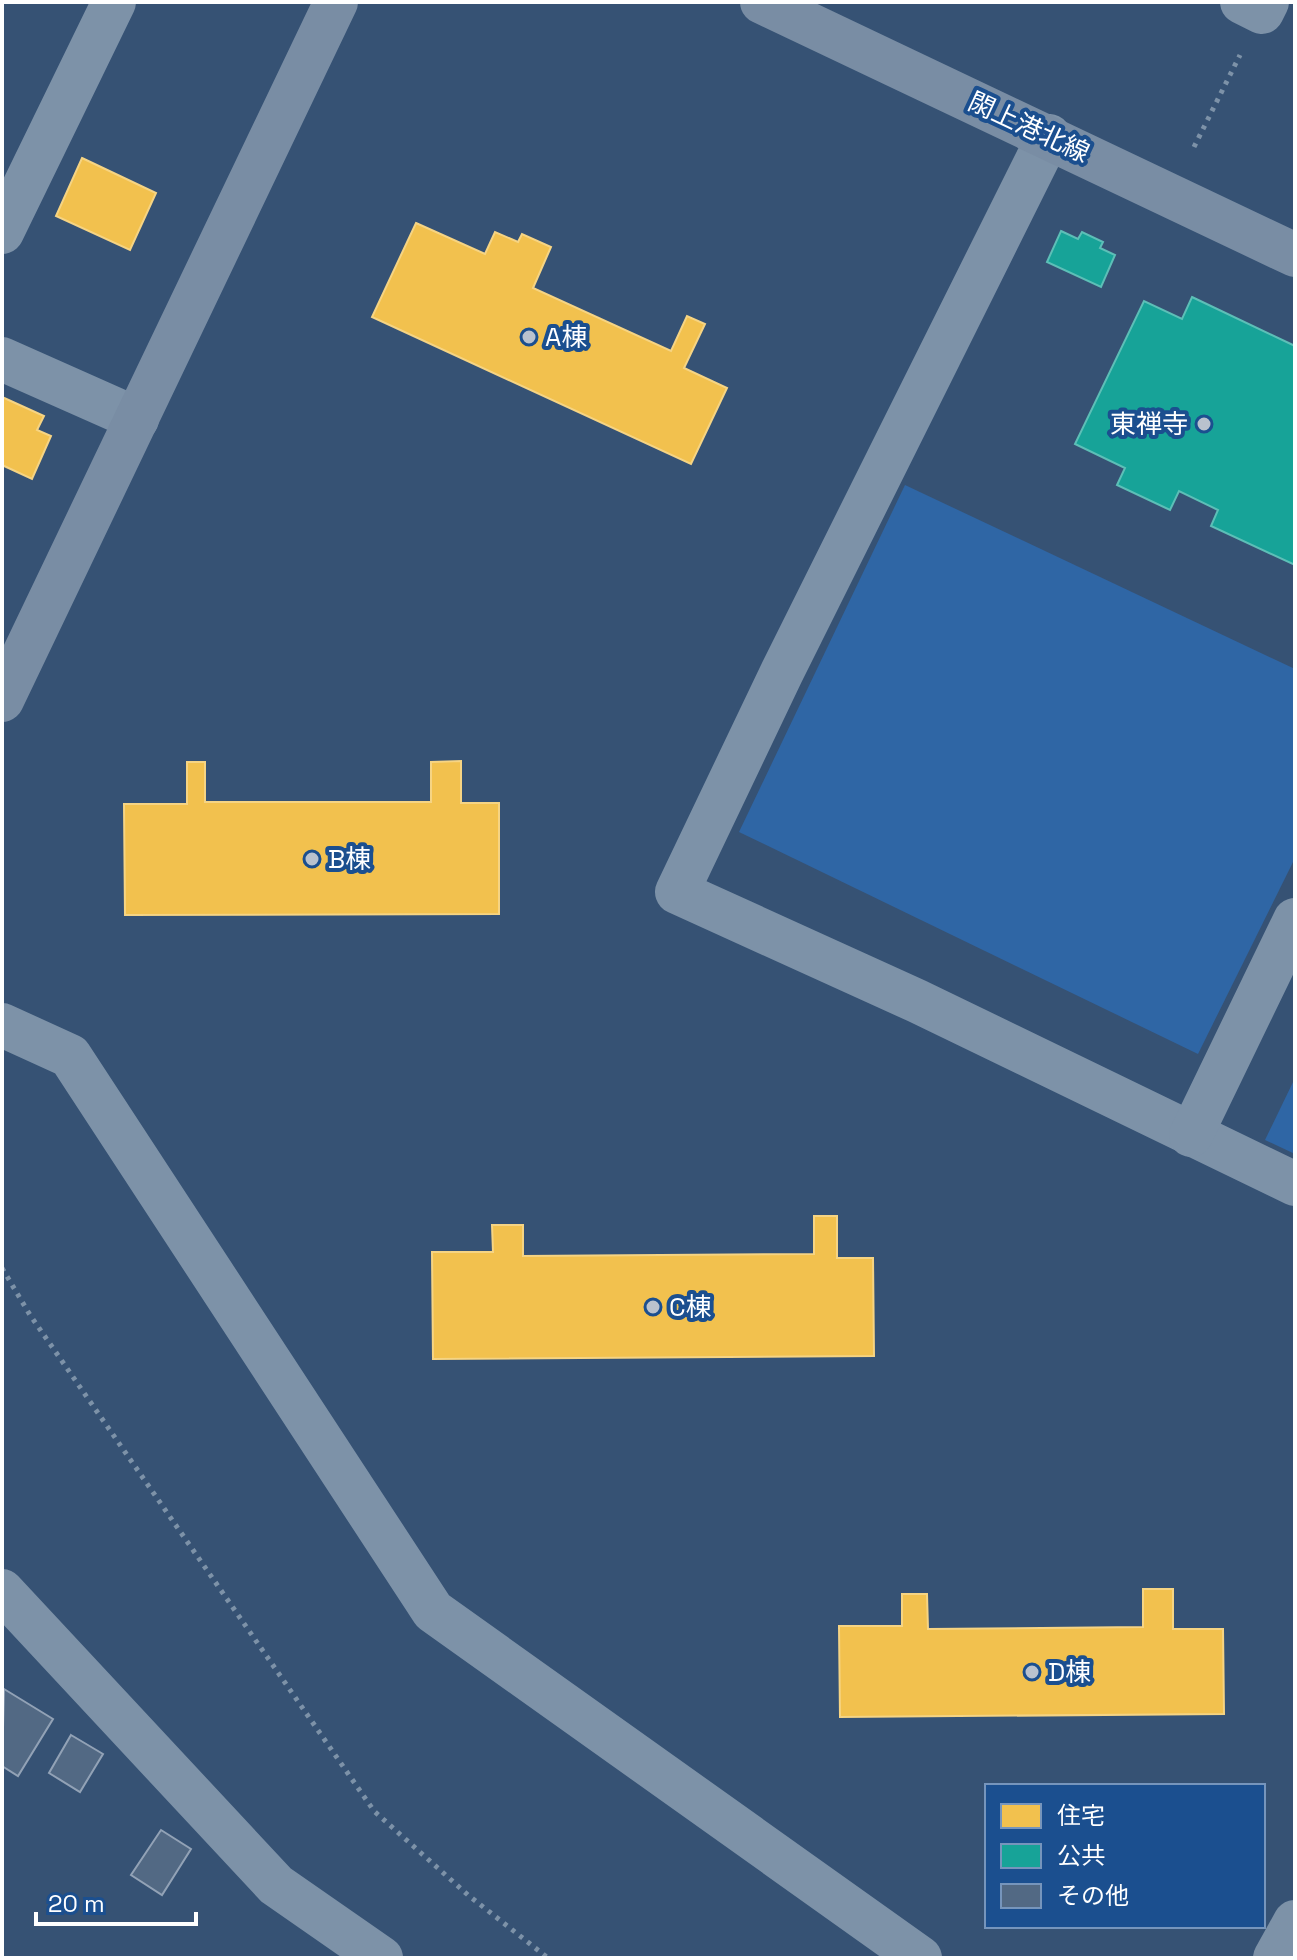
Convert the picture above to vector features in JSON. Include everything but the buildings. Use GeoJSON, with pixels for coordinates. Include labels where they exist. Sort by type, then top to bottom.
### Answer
{"type":"FeatureCollection","features":[{"type":"Feature","properties":{"kind":"street"},"geometry":{"type":"LineString","coordinates":[[2,232],[114,2]]}},
{"type":"Feature","properties":{"kind":"street"},"geometry":{"type":"LineString","coordinates":[[2,700],[336,2]]}},
{"type":"Feature","properties":{"kind":"street","name":"閖上港北線"},"geometry":{"type":"LineString","coordinates":[[762,2],[1295,255]]}},
{"type":"Feature","properties":{"kind":"street"},"geometry":{"type":"LineString","coordinates":[[1049,136],[677,892],[917,1001],[1295,1184]]}},
{"type":"Feature","properties":{"kind":"street"},"geometry":{"type":"LineString","coordinates":[[2,359],[137,419]]}},
{"type":"Feature","properties":{"kind":"street"},"geometry":{"type":"LineString","coordinates":[[1191,1135],[1295,920]]}},
{"type":"Feature","properties":{"kind":"street"},"geometry":{"type":"LineString","coordinates":[[2,1025],[70,1056],[433,1611],[920,1958]]}},
{"type":"Feature","properties":{"kind":"street"},"geometry":{"type":"LineString","coordinates":[[2,1591],[276,1885],[324,1942],[381,1958]]}},
{"type":"Feature","properties":{"kind":"street"},"geometry":{"type":"LineString","coordinates":[[1275,1958],[1295,1922]]}},
{"type":"Feature","properties":{"kind":"path"},"geometry":{"type":"LineString","coordinates":[[1194,147],[1257,5]]}},
{"type":"Feature","properties":{"kind":"path"},"geometry":{"type":"LineString","coordinates":[[2,1268],[30,1315],[374,1811],[468,1895],[548,1958]]}},
{"type":"Feature","properties":{"kind":"shaded area"},"geometry":{"type":"Polygon","coordinates":[[[905,485],[1295,669],[1295,858],[1198,1054],[739,832],[905,485]]]}},
{"type":"Feature","properties":{"kind":"shaded area"},"geometry":{"type":"Polygon","coordinates":[[[1295,1078],[1295,1154],[1265,1140],[1295,1078]]]}},
{"type":"Feature","properties":{"kind":"place","name":"A棟"},"geometry":{"type":"Point","coordinates":[529,337]}},
{"type":"Feature","properties":{"kind":"place","name":"東禅寺"},"geometry":{"type":"Point","coordinates":[1204,424]}},
{"type":"Feature","properties":{"kind":"place","name":"B棟"},"geometry":{"type":"Point","coordinates":[312,859]}},
{"type":"Feature","properties":{"kind":"place","name":"C棟"},"geometry":{"type":"Point","coordinates":[653,1307]}},
{"type":"Feature","properties":{"kind":"place","name":"D棟"},"geometry":{"type":"Point","coordinates":[1032,1672]}}]}
